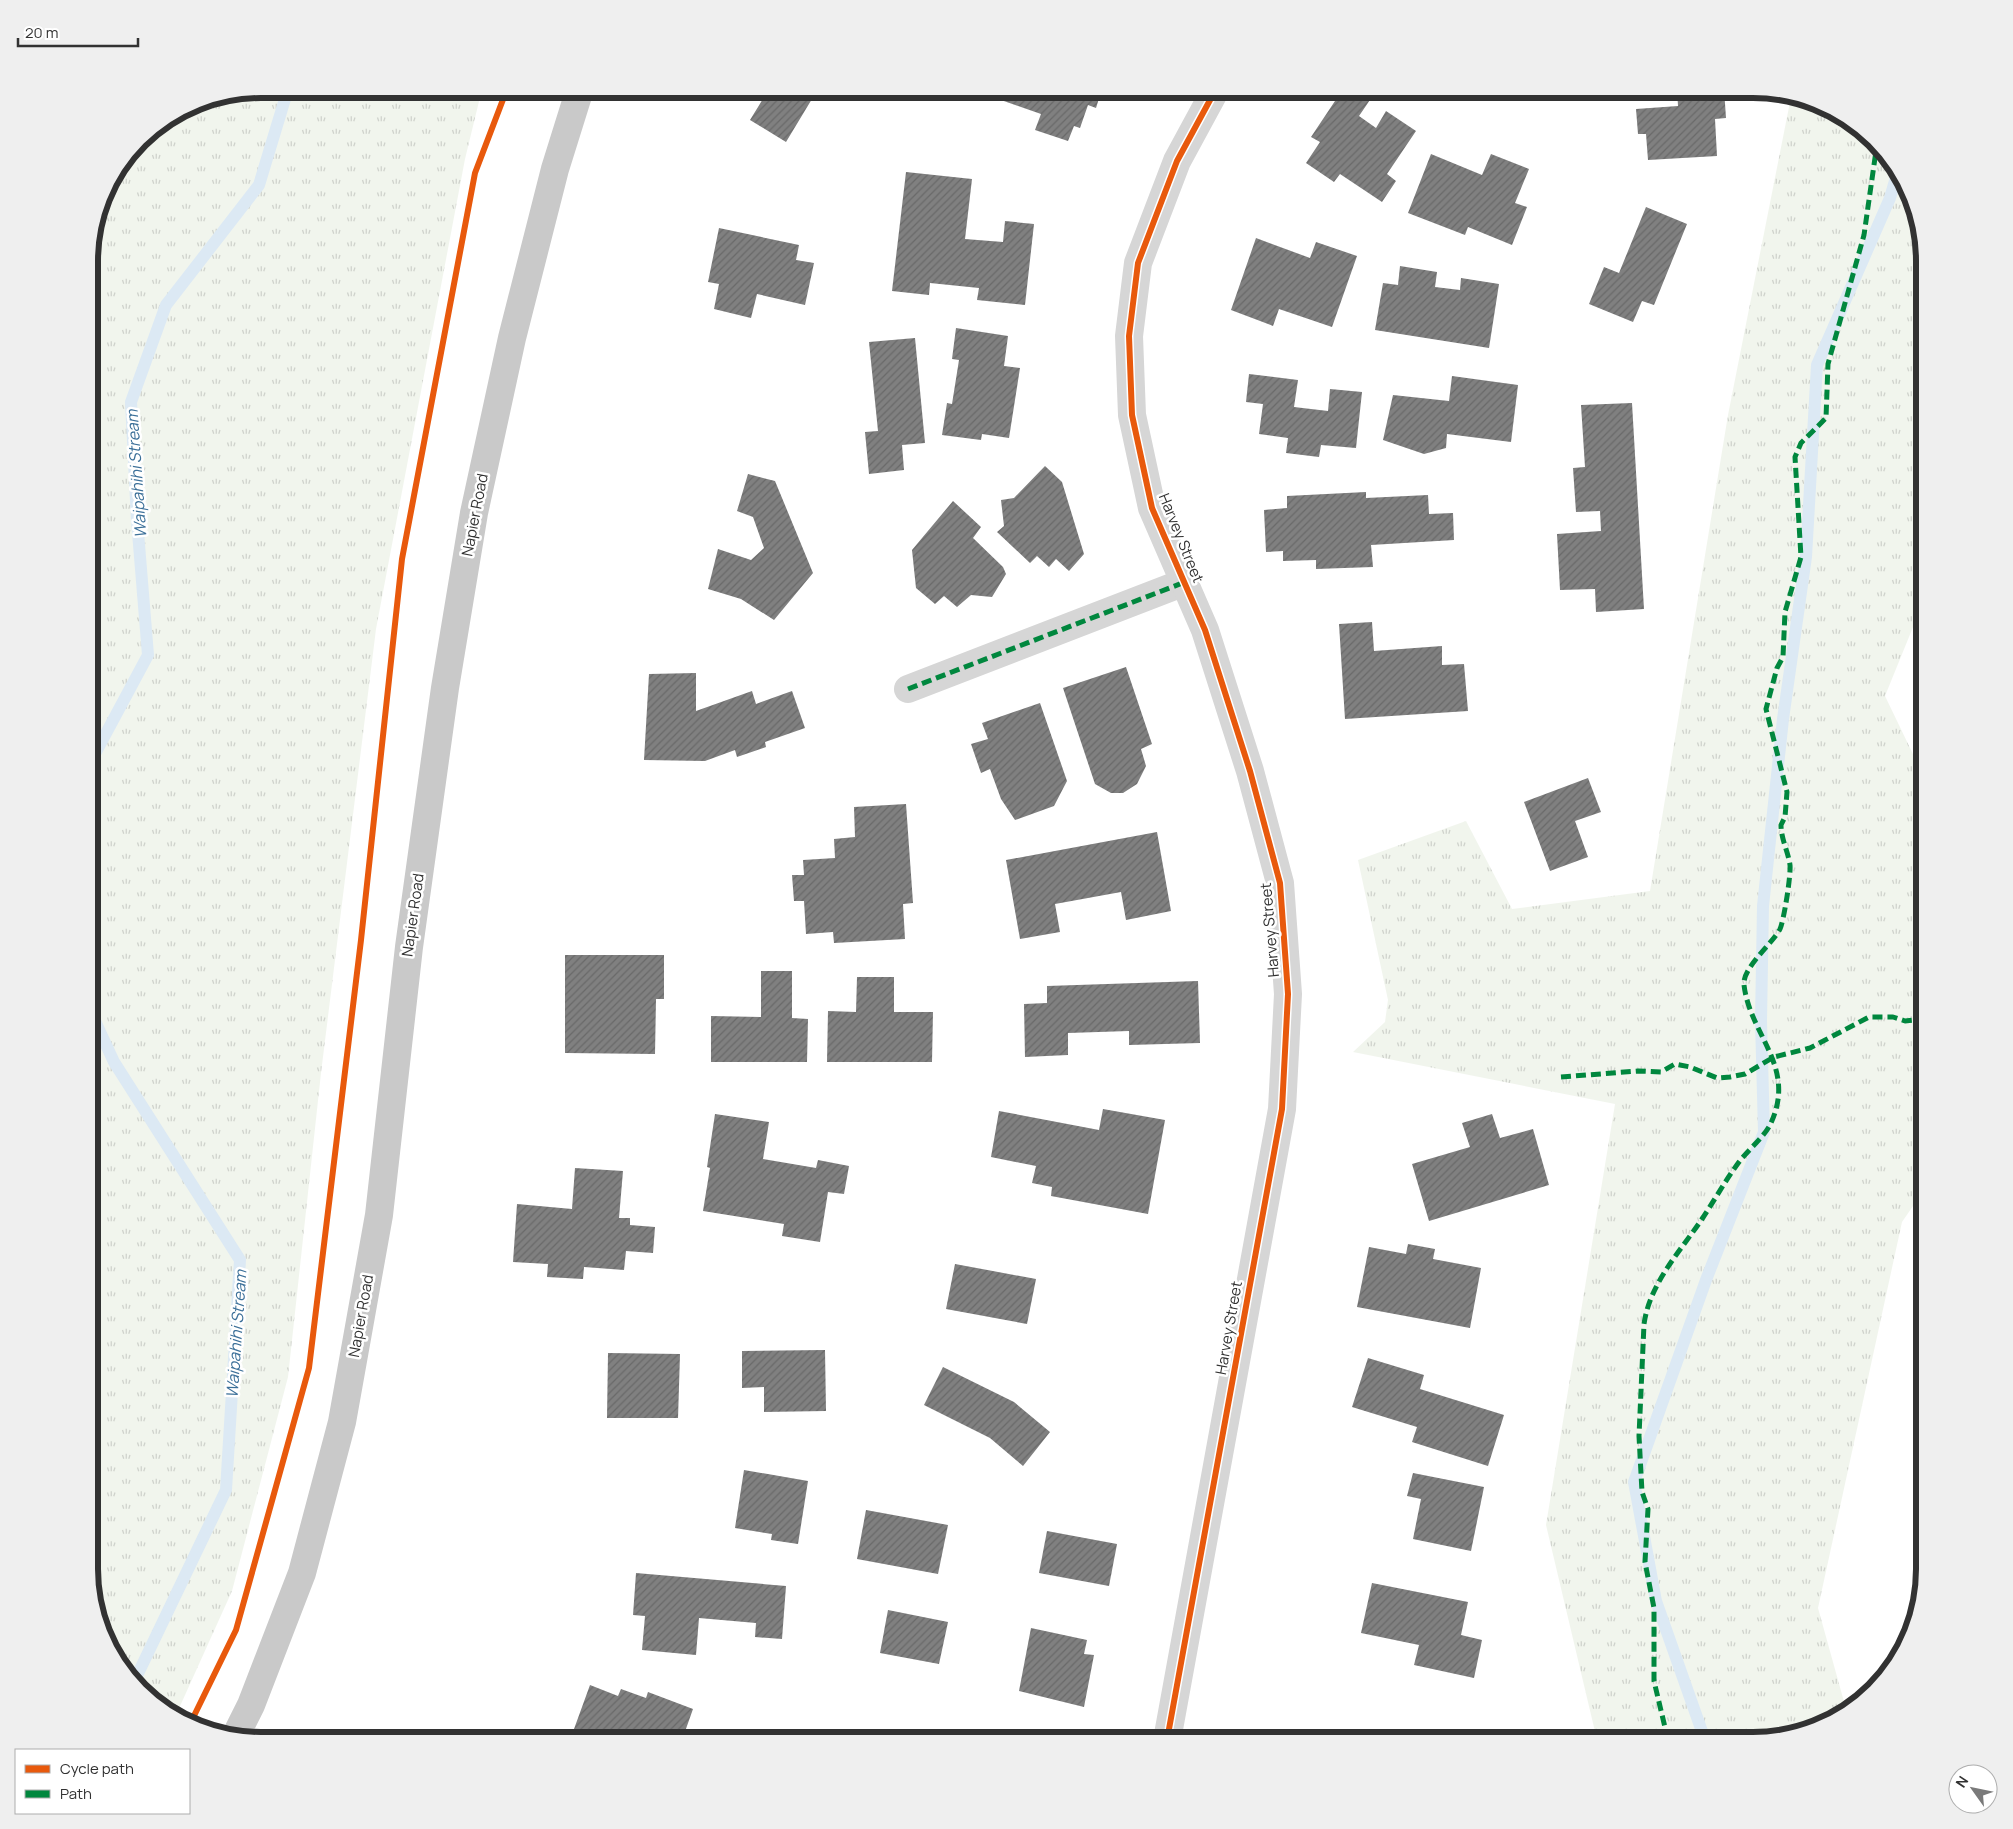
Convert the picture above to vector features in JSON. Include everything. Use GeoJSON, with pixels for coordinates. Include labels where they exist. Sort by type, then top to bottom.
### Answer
{"type":"FeatureCollection","features":[{"type":"Feature","properties":{"kind":"main road","name":"Napier Road"},"geometry":{"type":"LineString","coordinates":[[239,1730],[251,1705],[302,1572],[342,1422],[380,1216],[410,937],[445,688],[474,513],[512,338],[555,169],[577,98]]}},
{"type":"Feature","properties":{"kind":"street","name":"Harvey Street"},"geometry":{"type":"LineString","coordinates":[[1168,1732],[1282,1109],[1288,994],[1280,884],[1250,771],[1205,630],[1152,508],[1132,415],[1129,336],[1138,263],[1177,161],[1211,98]]}},
{"type":"Feature","properties":{"kind":"street"},"geometry":{"type":"LineString","coordinates":[[908,689],[1185,582]]}},
{"type":"Feature","properties":{"kind":"green space"},"geometry":{"type":"Polygon","coordinates":[[[250,98],[480,98],[465,159],[376,629],[321,1073],[288,1377],[232,1591],[178,1710],[145,1684],[125,1659],[110,1631],[103,1610],[98,1579],[99,240],[110,198],[119,179],[131,161],[145,145],[170,125],[208,106],[250,98]]]}},
{"type":"Feature","properties":{"kind":"green space"},"geometry":{"type":"Polygon","coordinates":[[[1790,102],[1794,103],[1824,114],[1843,125],[1868,145],[1894,179],[1910,219],[1914,240],[1915,621],[1885,696],[1915,759],[1916,1202],[1902,1222],[1818,1608],[1844,1703],[1815,1719],[1773,1730],[1752,1732],[1595,1732],[1546,1525],[1615,1104],[1353,1052],[1385,1022],[1388,1000],[1358,860],[1466,821],[1512,909],[1650,891],[1728,415],[1790,102]]]}},
{"type":"Feature","properties":{"kind":"building"},"geometry":{"type":"Polygon","coordinates":[[[764,98],[776,100],[777,98],[813,98],[786,142],[750,120],[764,98]]]}},
{"type":"Feature","properties":{"kind":"building"},"geometry":{"type":"Polygon","coordinates":[[[995,98],[1099,98],[1096,108],[1088,105],[1080,128],[1074,126],[1068,141],[1035,130],[1041,114],[995,98]]]}},
{"type":"Feature","properties":{"kind":"building"},"geometry":{"type":"Polygon","coordinates":[[[1337,98],[1371,98],[1359,116],[1376,128],[1386,111],[1416,131],[1387,174],[1396,181],[1382,202],[1340,174],[1334,182],[1306,163],[1320,142],[1311,137],[1337,98]]]}},
{"type":"Feature","properties":{"kind":"building"},"geometry":{"type":"Polygon","coordinates":[[[1678,98],[1725,98],[1726,118],[1715,119],[1717,156],[1648,160],[1646,134],[1638,134],[1636,109],[1678,106],[1678,98]]]}},
{"type":"Feature","properties":{"kind":"building"},"geometry":{"type":"Polygon","coordinates":[[[1431,154],[1482,175],[1491,154],[1529,169],[1515,203],[1527,207],[1512,245],[1468,227],[1465,235],[1408,213],[1431,154]]]}},
{"type":"Feature","properties":{"kind":"building"},"geometry":{"type":"Polygon","coordinates":[[[906,172],[972,179],[965,239],[1003,242],[1005,221],[1034,224],[1025,305],[977,300],[979,288],[930,283],[929,295],[892,291],[906,172]]]}},
{"type":"Feature","properties":{"kind":"building"},"geometry":{"type":"Polygon","coordinates":[[[1646,207],[1687,224],[1654,305],[1642,301],[1633,322],[1589,304],[1604,267],[1619,273],[1646,207]]]}},
{"type":"Feature","properties":{"kind":"building"},"geometry":{"type":"Polygon","coordinates":[[[719,228],[799,245],[796,260],[814,263],[805,305],[757,294],[751,318],[714,309],[719,284],[708,282],[719,228]]]}},
{"type":"Feature","properties":{"kind":"building"},"geometry":{"type":"Polygon","coordinates":[[[1256,238],[1310,258],[1316,242],[1357,256],[1332,327],[1279,309],[1273,326],[1231,310],[1256,238]]]}},
{"type":"Feature","properties":{"kind":"building"},"geometry":{"type":"Polygon","coordinates":[[[1400,266],[1437,272],[1435,287],[1460,290],[1461,278],[1499,284],[1489,348],[1375,330],[1383,283],[1398,285],[1400,266]]]}},
{"type":"Feature","properties":{"kind":"building"},"geometry":{"type":"Polygon","coordinates":[[[956,328],[1008,336],[1004,366],[1020,368],[1009,438],[982,434],[981,440],[942,435],[947,403],[952,404],[959,360],[952,359],[956,328]]]}},
{"type":"Feature","properties":{"kind":"building"},"geometry":{"type":"Polygon","coordinates":[[[915,338],[925,443],[902,445],[904,470],[869,474],[865,432],[878,431],[869,342],[915,338]]]}},
{"type":"Feature","properties":{"kind":"building"},"geometry":{"type":"Polygon","coordinates":[[[1249,374],[1298,380],[1294,407],[1328,411],[1330,389],[1362,392],[1356,448],[1321,445],[1319,457],[1286,453],[1288,438],[1259,434],[1263,404],[1246,402],[1249,374]]]}},
{"type":"Feature","properties":{"kind":"building"},"geometry":{"type":"Polygon","coordinates":[[[1452,376],[1518,385],[1511,442],[1447,434],[1446,448],[1424,454],[1383,440],[1393,395],[1449,401],[1452,376]]]}},
{"type":"Feature","properties":{"kind":"building"},"geometry":{"type":"Polygon","coordinates":[[[1632,403],[1644,609],[1596,612],[1595,589],[1560,590],[1557,534],[1601,531],[1600,511],[1576,512],[1573,468],[1585,467],[1581,405],[1632,403]]]}},
{"type":"Feature","properties":{"kind":"building"},"geometry":{"type":"Polygon","coordinates":[[[1045,466],[1062,482],[1084,554],[1069,571],[1056,559],[1049,567],[1037,556],[1030,563],[997,532],[1004,526],[1001,500],[1014,498],[1045,466]]]}},
{"type":"Feature","properties":{"kind":"building"},"geometry":{"type":"Polygon","coordinates":[[[748,474],[775,481],[813,573],[774,620],[741,599],[708,589],[718,549],[751,560],[764,548],[753,517],[737,511],[748,474]]]}},
{"type":"Feature","properties":{"kind":"building"},"geometry":{"type":"Polygon","coordinates":[[[1366,492],[1366,498],[1428,495],[1429,514],[1453,513],[1454,540],[1371,545],[1373,567],[1316,569],[1316,560],[1283,561],[1283,551],[1266,552],[1264,510],[1287,508],[1287,496],[1366,492]]]}},
{"type":"Feature","properties":{"kind":"building"},"geometry":{"type":"Polygon","coordinates":[[[953,501],[981,527],[973,538],[1003,567],[1006,574],[992,597],[971,595],[957,607],[944,596],[935,604],[916,588],[912,550],[953,501]]]}},
{"type":"Feature","properties":{"kind":"building"},"geometry":{"type":"Polygon","coordinates":[[[1372,622],[1374,651],[1442,646],[1442,665],[1464,664],[1468,711],[1345,719],[1339,624],[1372,622]]]}},
{"type":"Feature","properties":{"kind":"building"},"geometry":{"type":"Polygon","coordinates":[[[1126,667],[1152,744],[1141,749],[1146,766],[1137,784],[1123,793],[1111,793],[1095,784],[1063,688],[1126,667]]]}},
{"type":"Feature","properties":{"kind":"building"},"geometry":{"type":"Polygon","coordinates":[[[696,673],[696,711],[752,691],[756,704],[792,691],[805,728],[765,742],[766,747],[737,757],[735,750],[705,761],[644,760],[649,674],[696,673]]]}},
{"type":"Feature","properties":{"kind":"building"},"geometry":{"type":"Polygon","coordinates":[[[1040,703],[1067,781],[1054,806],[1015,820],[1001,799],[990,769],[981,773],[971,744],[988,739],[982,723],[1040,703]]]}},
{"type":"Feature","properties":{"kind":"building"},"geometry":{"type":"Polygon","coordinates":[[[1588,778],[1601,812],[1575,821],[1588,857],[1550,871],[1524,802],[1588,778]]]}},
{"type":"Feature","properties":{"kind":"building"},"geometry":{"type":"Polygon","coordinates":[[[906,804],[913,903],[903,904],[905,939],[834,943],[833,932],[806,934],[804,901],[794,901],[792,875],[804,875],[803,860],[835,858],[834,839],[855,837],[854,807],[906,804]]]}},
{"type":"Feature","properties":{"kind":"building"},"geometry":{"type":"Polygon","coordinates":[[[1157,832],[1171,911],[1126,920],[1121,892],[1055,904],[1060,932],[1020,939],[1006,860],[1157,832]]]}},
{"type":"Feature","properties":{"kind":"building"},"geometry":{"type":"Polygon","coordinates":[[[565,955],[664,955],[664,999],[656,999],[655,1054],[565,1053],[565,955]]]}},
{"type":"Feature","properties":{"kind":"building"},"geometry":{"type":"Polygon","coordinates":[[[761,971],[792,971],[792,1018],[808,1019],[807,1062],[711,1062],[711,1016],[761,1017],[761,971]]]}},
{"type":"Feature","properties":{"kind":"building"},"geometry":{"type":"Polygon","coordinates":[[[857,977],[894,977],[894,1012],[933,1012],[932,1062],[827,1062],[828,1011],[856,1012],[857,977]]]}},
{"type":"Feature","properties":{"kind":"building"},"geometry":{"type":"Polygon","coordinates":[[[1198,981],[1200,1043],[1129,1045],[1129,1031],[1068,1033],[1068,1055],[1025,1057],[1024,1004],[1047,1003],[1047,986],[1198,981]]]}},
{"type":"Feature","properties":{"kind":"building"},"geometry":{"type":"Polygon","coordinates":[[[1103,1109],[1165,1120],[1148,1214],[1051,1196],[1052,1187],[1032,1183],[1036,1166],[991,1157],[999,1111],[1099,1130],[1103,1109]]]}},
{"type":"Feature","properties":{"kind":"building"},"geometry":{"type":"Polygon","coordinates":[[[715,1114],[769,1122],[763,1159],[816,1168],[818,1160],[849,1166],[844,1194],[828,1192],[820,1242],[782,1236],[784,1224],[703,1211],[710,1168],[707,1167],[715,1114]]]}},
{"type":"Feature","properties":{"kind":"building"},"geometry":{"type":"Polygon","coordinates":[[[1492,1114],[1500,1138],[1533,1129],[1549,1185],[1429,1221],[1412,1164],[1470,1147],[1462,1123],[1492,1114]]]}},
{"type":"Feature","properties":{"kind":"building"},"geometry":{"type":"Polygon","coordinates":[[[575,1168],[623,1171],[619,1218],[630,1218],[630,1225],[655,1227],[653,1253],[626,1251],[624,1270],[584,1267],[583,1279],[547,1277],[548,1264],[513,1262],[517,1204],[572,1209],[575,1168]]]}},
{"type":"Feature","properties":{"kind":"building"},"geometry":{"type":"Polygon","coordinates":[[[1408,1244],[1435,1249],[1433,1259],[1481,1268],[1470,1328],[1357,1307],[1369,1247],[1406,1254],[1408,1244]]]}},
{"type":"Feature","properties":{"kind":"building"},"geometry":{"type":"Polygon","coordinates":[[[955,1264],[1036,1279],[1027,1324],[946,1309],[955,1264]]]}},
{"type":"Feature","properties":{"kind":"building"},"geometry":{"type":"Polygon","coordinates":[[[825,1350],[826,1411],[764,1412],[764,1387],[742,1388],[742,1351],[825,1350]]]}},
{"type":"Feature","properties":{"kind":"building"},"geometry":{"type":"Polygon","coordinates":[[[608,1353],[680,1354],[678,1418],[607,1418],[608,1353]]]}},
{"type":"Feature","properties":{"kind":"building"},"geometry":{"type":"Polygon","coordinates":[[[1368,1358],[1424,1375],[1420,1389],[1504,1415],[1488,1466],[1412,1442],[1417,1427],[1352,1407],[1368,1358]]]}},
{"type":"Feature","properties":{"kind":"building"},"geometry":{"type":"Polygon","coordinates":[[[943,1367],[1014,1402],[1050,1432],[1023,1466],[990,1438],[924,1405],[943,1367]]]}},
{"type":"Feature","properties":{"kind":"building"},"geometry":{"type":"Polygon","coordinates":[[[744,1470],[808,1481],[798,1544],[771,1540],[772,1534],[735,1528],[744,1470]]]}},
{"type":"Feature","properties":{"kind":"building"},"geometry":{"type":"Polygon","coordinates":[[[1413,1473],[1484,1487],[1471,1551],[1413,1539],[1421,1499],[1407,1496],[1413,1473]]]}},
{"type":"Feature","properties":{"kind":"building"},"geometry":{"type":"Polygon","coordinates":[[[866,1510],[948,1525],[938,1574],[857,1559],[866,1510]]]}},
{"type":"Feature","properties":{"kind":"building"},"geometry":{"type":"Polygon","coordinates":[[[1047,1531],[1117,1544],[1109,1586],[1039,1573],[1047,1531]]]}},
{"type":"Feature","properties":{"kind":"building"},"geometry":{"type":"Polygon","coordinates":[[[636,1573],[786,1586],[782,1639],[755,1637],[756,1623],[699,1618],[696,1655],[642,1650],[645,1616],[633,1615],[636,1573]]]}},
{"type":"Feature","properties":{"kind":"building"},"geometry":{"type":"Polygon","coordinates":[[[1372,1583],[1468,1602],[1461,1635],[1482,1640],[1474,1678],[1414,1665],[1419,1645],[1361,1633],[1372,1583]]]}},
{"type":"Feature","properties":{"kind":"building"},"geometry":{"type":"Polygon","coordinates":[[[888,1610],[948,1622],[939,1664],[880,1653],[888,1610]]]}},
{"type":"Feature","properties":{"kind":"building"},"geometry":{"type":"Polygon","coordinates":[[[1031,1628],[1087,1640],[1084,1654],[1094,1655],[1084,1707],[1019,1691],[1031,1628]]]}},
{"type":"Feature","properties":{"kind":"building"},"geometry":{"type":"Polygon","coordinates":[[[590,1685],[618,1696],[621,1689],[646,1698],[648,1692],[693,1709],[685,1732],[573,1732],[590,1685]]]}},
{"type":"Feature","properties":{"kind":"waterway","name":"Waipahihi Stream"},"geometry":{"type":"LineString","coordinates":[[98,748],[148,655],[137,520],[131,402],[166,305],[259,185],[285,98]]}},
{"type":"Feature","properties":{"kind":"waterway"},"geometry":{"type":"LineString","coordinates":[[1702,1732],[1656,1601],[1634,1482],[1706,1280],[1764,1132],[1761,1021],[1763,906],[1783,719],[1806,557],[1817,365],[1890,198],[1895,181]]}},
{"type":"Feature","properties":{"kind":"waterway","name":"Waipahihi Stream"},"geometry":{"type":"LineString","coordinates":[[98,1027],[114,1062],[240,1260],[226,1490],[137,1675]]}},
{"type":"Feature","properties":{"kind":"marked path"},"geometry":{"type":"LineString","coordinates":[[1666,1732],[1654,1681],[1654,1608],[1645,1562],[1648,1509],[1642,1492],[1639,1436],[1644,1324],[1647,1309],[1659,1282],[1729,1176],[1767,1130],[1777,1104],[1779,1086],[1776,1069],[1748,1003],[1744,985],[1748,971],[1780,929],[1789,878],[1790,865],[1781,825],[1785,817],[1787,792],[1766,709],[1777,668],[1783,657],[1785,612],[1801,557],[1795,457],[1801,443],[1826,418],[1828,364],[1864,235],[1876,154]]}},
{"type":"Feature","properties":{"kind":"marked path"},"geometry":{"type":"LineString","coordinates":[[908,689],[1185,582]]}},
{"type":"Feature","properties":{"kind":"marked path"},"geometry":{"type":"LineString","coordinates":[[1561,1077],[1638,1071],[1661,1072],[1675,1064],[1690,1067],[1717,1078],[1730,1077],[1745,1074],[1774,1057],[1810,1048],[1869,1017],[1893,1017],[1905,1021],[1916,1020]]}},
{"type":"Feature","properties":{"kind":"cycle path"},"geometry":{"type":"LineString","coordinates":[[193,1717],[236,1630],[309,1368],[361,940],[402,559],[475,173],[504,98]]}},
{"type":"Feature","properties":{"kind":"cycle path"},"geometry":{"type":"LineString","coordinates":[[1168,1732],[1282,1109],[1288,994],[1280,883],[1250,771],[1205,630],[1152,508],[1132,415],[1129,336],[1138,263],[1177,161],[1211,98]]}}]}
